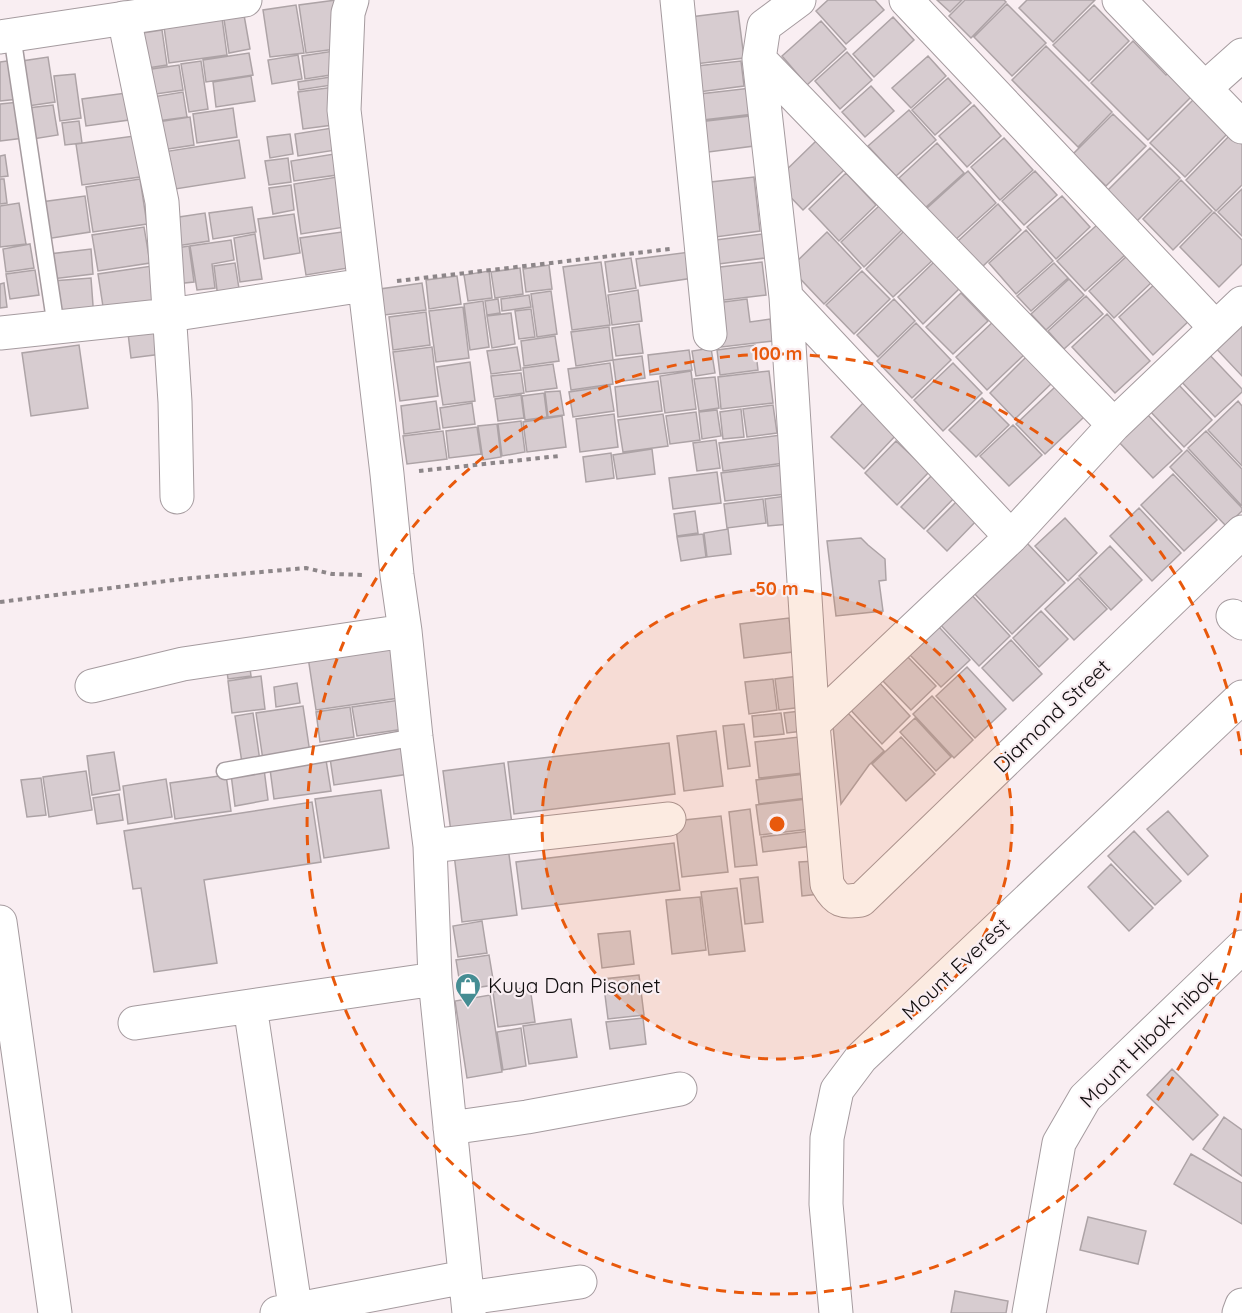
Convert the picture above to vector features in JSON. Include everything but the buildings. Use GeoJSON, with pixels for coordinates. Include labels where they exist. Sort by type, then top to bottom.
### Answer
{"type":"FeatureCollection","features":[{"type":"Feature","properties":{"kind":"street"},"geometry":{"type":"LineString","coordinates":[[6,36],[245,0]]}},
{"type":"Feature","properties":{"kind":"street"},"geometry":{"type":"LineString","coordinates":[[352,0],[348,13],[344,110],[430,846],[435,980],[467,1296]]}},
{"type":"Feature","properties":{"kind":"street"},"geometry":{"type":"LineString","coordinates":[[677,0],[710,334]]}},
{"type":"Feature","properties":{"kind":"street"},"geometry":{"type":"LineString","coordinates":[[799,0],[765,26],[759,59],[786,297],[813,724]]}},
{"type":"Feature","properties":{"kind":"street"},"geometry":{"type":"LineString","coordinates":[[906,0],[1215,327]]}},
{"type":"Feature","properties":{"kind":"street"},"geometry":{"type":"LineString","coordinates":[[1119,0],[1242,127]]}},
{"type":"Feature","properties":{"kind":"street"},"geometry":{"type":"LineString","coordinates":[[124,18],[162,202],[176,402],[177,497]]}},
{"type":"Feature","properties":{"kind":"street"},"geometry":{"type":"LineString","coordinates":[[1205,88],[1242,55]]}},
{"type":"Feature","properties":{"kind":"street"},"geometry":{"type":"LineString","coordinates":[[759,59],[1114,426]]}},
{"type":"Feature","properties":{"kind":"street"},"geometry":{"type":"LineString","coordinates":[[0,333],[170,315],[364,285]]}},
{"type":"Feature","properties":{"kind":"street"},"geometry":{"type":"LineString","coordinates":[[786,297],[1011,537]]}},
{"type":"Feature","properties":{"kind":"street"},"geometry":{"type":"LineString","coordinates":[[813,724],[1011,537],[1114,426],[1242,303]]}},
{"type":"Feature","properties":{"kind":"street","name":"Diamond Street"},"geometry":{"type":"LineString","coordinates":[[813,724],[827,884],[833,896],[843,902],[861,900],[1242,532]]}},
{"type":"Feature","properties":{"kind":"street"},"geometry":{"type":"LineString","coordinates":[[92,686],[183,664],[405,631]]}},
{"type":"Feature","properties":{"kind":"street","name":"Mount Everest"},"geometry":{"type":"LineString","coordinates":[[836,1313],[826,1204],[827,1138],[837,1090],[861,1058],[1242,697]]}},
{"type":"Feature","properties":{"kind":"street"},"geometry":{"type":"LineString","coordinates":[[430,846],[669,819]]}},
{"type":"Feature","properties":{"kind":"street"},"geometry":{"type":"LineString","coordinates":[[0,922],[55,1313]]}},
{"type":"Feature","properties":{"kind":"street","name":"Mount Hibok-hibok"},"geometry":{"type":"LineString","coordinates":[[1029,1313],[1059,1143],[1085,1098],[1242,947]]}},
{"type":"Feature","properties":{"kind":"street"},"geometry":{"type":"LineString","coordinates":[[135,1023],[435,980]]}},
{"type":"Feature","properties":{"kind":"street"},"geometry":{"type":"LineString","coordinates":[[250,1006],[290,1312],[467,1296],[580,1282]]}},
{"type":"Feature","properties":{"kind":"street"},"geometry":{"type":"LineString","coordinates":[[450,1128],[527,1117],[680,1089]]}},
{"type":"Feature","properties":{"kind":"street"},"geometry":{"type":"LineString","coordinates":[[1239,1313],[1242,1305]]}},
{"type":"Feature","properties":{"kind":"lane"},"geometry":{"type":"LineString","coordinates":[[6,36],[56,327]]}},
{"type":"Feature","properties":{"kind":"lane"},"geometry":{"type":"LineString","coordinates":[[225,771],[416,737]]}},
{"type":"Feature","properties":{"kind":"path"},"geometry":{"type":"LineString","coordinates":[[364,285],[700,245]]}},
{"type":"Feature","properties":{"kind":"path"},"geometry":{"type":"LineString","coordinates":[[387,474],[559,456]]}},
{"type":"Feature","properties":{"kind":"path"},"geometry":{"type":"LineString","coordinates":[[0,602],[182,579],[306,568],[332,574],[397,575]]}},
{"type":"Feature","properties":{"kind":"place","name":"Kuya Dan Pisonet"},"geometry":{"type":"Point","coordinates":[468,1009]}}]}
